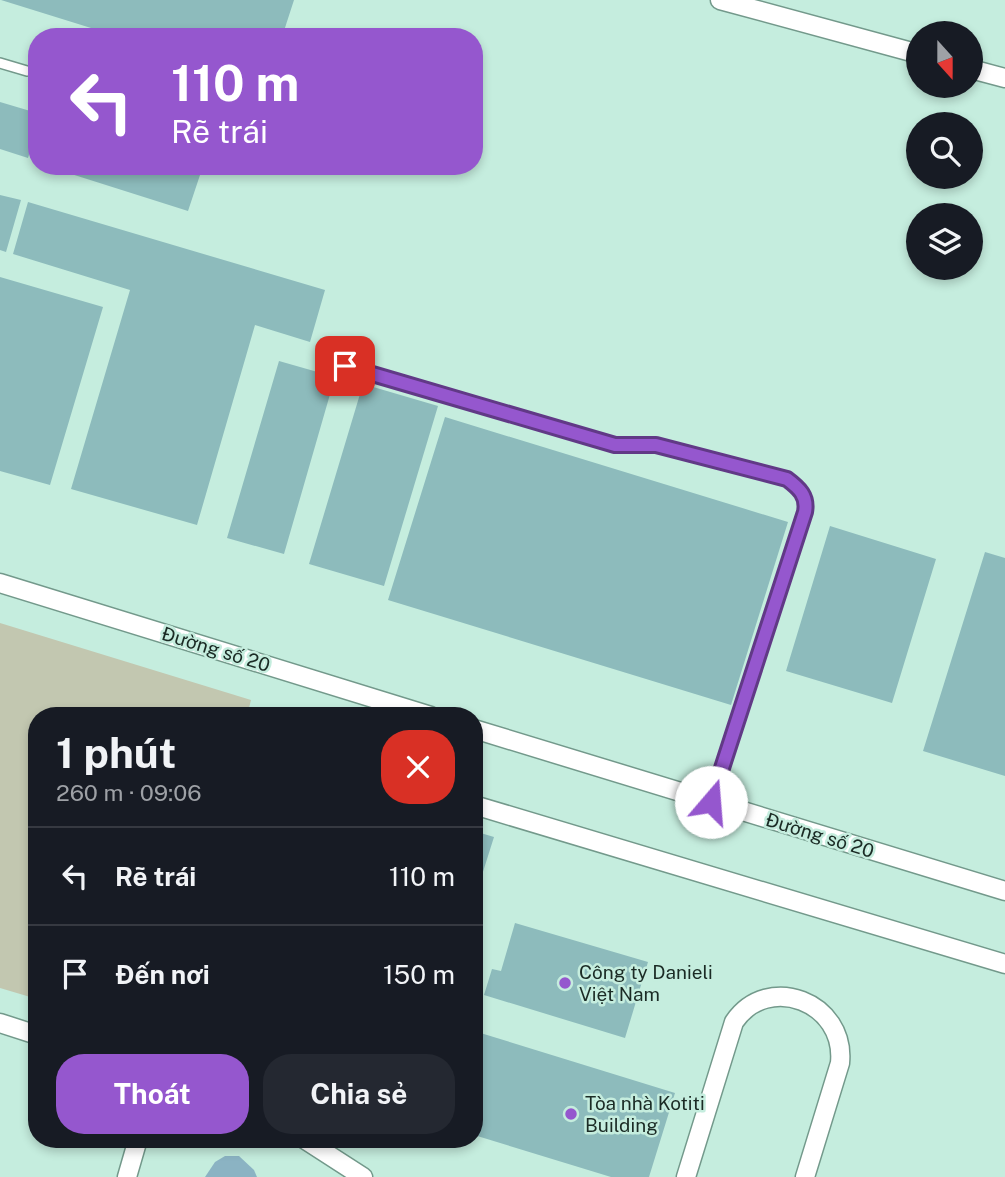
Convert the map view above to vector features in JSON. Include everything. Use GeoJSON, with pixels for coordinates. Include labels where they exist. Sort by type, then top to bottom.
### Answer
{"type":"FeatureCollection","features":[{"type":"Feature","properties":{"kind":"street"},"geometry":{"type":"LineString","coordinates":[[720,0],[906,50]]}},
{"type":"Feature","properties":{"kind":"street"},"geometry":{"type":"LineString","coordinates":[[984,72],[1005,78]]}},
{"type":"Feature","properties":{"kind":"street","name":"Đường số 20"},"geometry":{"type":"LineString","coordinates":[[0,583],[402,707]]}},
{"type":"Feature","properties":{"kind":"street","name":"Đường số 20"},"geometry":{"type":"LineString","coordinates":[[483,732],[1005,891]]}},
{"type":"Feature","properties":{"kind":"street"},"geometry":{"type":"LineString","coordinates":[[483,808],[1005,964]]}},
{"type":"Feature","properties":{"kind":"street"},"geometry":{"type":"LineString","coordinates":[[686,1177],[734,1022],[751,1004],[778,997],[798,999],[816,1007],[834,1027],[840,1045],[839,1063],[806,1177]]}},
{"type":"Feature","properties":{"kind":"street"},"geometry":{"type":"LineString","coordinates":[[0,1023],[28,1032]]}},
{"type":"Feature","properties":{"kind":"street"},"geometry":{"type":"LineString","coordinates":[[127,1177],[135,1148]]}},
{"type":"Feature","properties":{"kind":"street"},"geometry":{"type":"LineString","coordinates":[[318,1148],[363,1177]]}},
{"type":"Feature","properties":{"kind":"lane"},"geometry":{"type":"LineString","coordinates":[[0,63],[27,71]]}},
{"type":"Feature","properties":{"kind":"lane"},"geometry":{"type":"LineString","coordinates":[[345,366],[615,445],[656,445],[787,479],[798,486],[807,503],[805,512],[711,802]]}},
{"type":"Feature","properties":{"kind":"green space"},"geometry":{"type":"Polygon","coordinates":[[[0,623],[251,700],[249,707],[28,707],[28,996],[0,988],[0,623]]]}},
{"type":"Feature","properties":{"kind":"water"},"geometry":{"type":"Polygon","coordinates":[[[225,1156],[239,1156],[254,1170],[257,1177],[205,1177],[215,1162],[225,1156]]]}},
{"type":"Feature","properties":{"kind":"building"},"geometry":{"type":"Polygon","coordinates":[[[1,0],[294,0],[285,28],[91,28],[1,0]]]}},
{"type":"Feature","properties":{"kind":"building"},"geometry":{"type":"Polygon","coordinates":[[[0,102],[28,110],[28,158],[0,149],[0,102]]]}},
{"type":"Feature","properties":{"kind":"building"},"geometry":{"type":"Polygon","coordinates":[[[74,175],[200,175],[188,211],[74,175]]]}},
{"type":"Feature","properties":{"kind":"building"},"geometry":{"type":"Polygon","coordinates":[[[0,195],[21,200],[6,252],[0,250],[0,195]]]}},
{"type":"Feature","properties":{"kind":"building"},"geometry":{"type":"Polygon","coordinates":[[[28,202],[325,290],[310,342],[255,325],[197,525],[71,489],[130,290],[13,254],[28,202]]]}},
{"type":"Feature","properties":{"kind":"building"},"geometry":{"type":"Polygon","coordinates":[[[0,277],[103,307],[50,485],[0,471],[0,277]]]}},
{"type":"Feature","properties":{"kind":"building"},"geometry":{"type":"Polygon","coordinates":[[[279,361],[335,377],[284,554],[227,538],[279,361]]]}},
{"type":"Feature","properties":{"kind":"building"},"geometry":{"type":"Polygon","coordinates":[[[363,384],[438,406],[384,586],[309,564],[363,384]]]}},
{"type":"Feature","properties":{"kind":"building"},"geometry":{"type":"Polygon","coordinates":[[[445,417],[788,522],[731,705],[388,600],[445,417]]]}},
{"type":"Feature","properties":{"kind":"building"},"geometry":{"type":"Polygon","coordinates":[[[830,526],[936,559],[892,703],[786,671],[830,526]]]}},
{"type":"Feature","properties":{"kind":"building"},"geometry":{"type":"Polygon","coordinates":[[[985,552],[1005,558],[1005,776],[923,751],[985,552]]]}},
{"type":"Feature","properties":{"kind":"building"},"geometry":{"type":"Polygon","coordinates":[[[483,834],[494,837],[483,872],[483,834]]]}},
{"type":"Feature","properties":{"kind":"building","name":"Công ty Danieli Việt Nam"},"geometry":{"type":"Polygon","coordinates":[[[515,923],[648,962],[625,1038],[484,995],[492,969],[501,971],[515,923]]]}},
{"type":"Feature","properties":{"kind":"building","name":"Tòa nhà Kotiti Building"},"geometry":{"type":"Polygon","coordinates":[[[483,1034],[675,1093],[649,1177],[611,1177],[483,1138],[483,1034]]]}},
{"type":"Feature","properties":{"kind":"place","name":"Công ty Danieli Việt Nam"},"geometry":{"type":"Point","coordinates":[565,983]}},
{"type":"Feature","properties":{"kind":"place","name":"Tòa nhà Kotiti Building"},"geometry":{"type":"Point","coordinates":[571,1114]}},
{"type":"Feature","properties":{"kind":"route"},"geometry":{"type":"LineString","coordinates":[[345,366],[615,445],[656,445],[787,479],[798,486],[807,503],[805,512],[711,802]]}}]}
